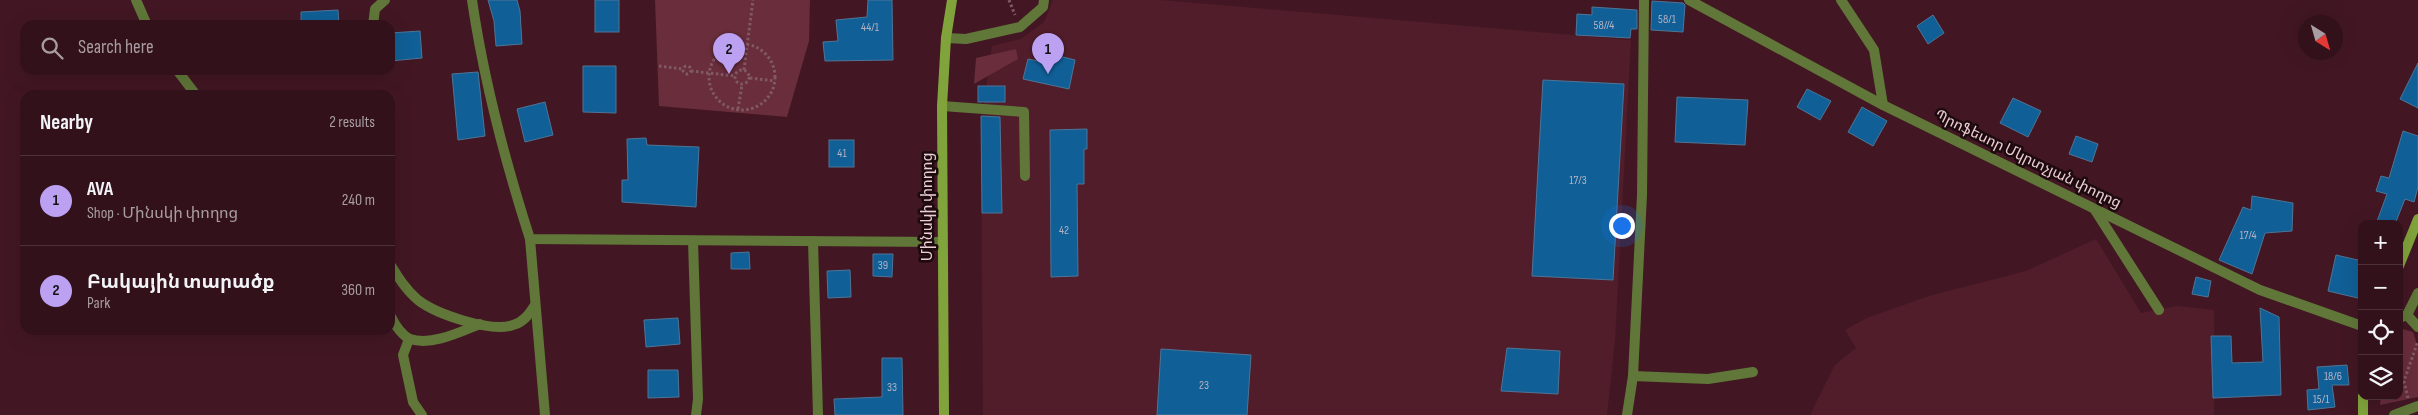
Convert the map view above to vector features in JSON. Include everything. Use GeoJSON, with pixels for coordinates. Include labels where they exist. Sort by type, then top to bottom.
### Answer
{"type":"FeatureCollection","features":[{"type":"Feature","properties":{"kind":"main road","name":"Մինսկի փողոց"},"geometry":{"type":"LineString","coordinates":[[944,415],[941,242],[942,106],[946,38],[952,0]]}},
{"type":"Feature","properties":{"kind":"main road"},"geometry":{"type":"LineString","coordinates":[[2399,265],[2418,218]]}},
{"type":"Feature","properties":{"kind":"main road"},"geometry":{"type":"LineString","coordinates":[[2363,400],[2363,415]]}},
{"type":"Feature","properties":{"kind":"street"},"geometry":{"type":"LineString","coordinates":[[136,0],[145,20]]}},
{"type":"Feature","properties":{"kind":"street"},"geometry":{"type":"LineString","coordinates":[[374,20],[375,9],[385,0]]}},
{"type":"Feature","properties":{"kind":"street"},"geometry":{"type":"LineString","coordinates":[[472,0],[480,53],[506,163],[530,240],[545,415]]}},
{"type":"Feature","properties":{"kind":"street"},"geometry":{"type":"LineString","coordinates":[[946,38],[966,39],[1020,27],[1043,7],[1044,0]]}},
{"type":"Feature","properties":{"kind":"street"},"geometry":{"type":"LineString","coordinates":[[1628,415],[1633,376],[1642,195],[1644,0]]}},
{"type":"Feature","properties":{"kind":"street","name":"Պրոֆեսոր Մկրտչյան փողոց"},"geometry":{"type":"LineString","coordinates":[[1689,0],[1883,105],[2260,290],[2358,325]]}},
{"type":"Feature","properties":{"kind":"street"},"geometry":{"type":"LineString","coordinates":[[1841,0],[1874,50],[1883,105]]}},
{"type":"Feature","properties":{"kind":"street"},"geometry":{"type":"LineString","coordinates":[[181,75],[192,90]]}},
{"type":"Feature","properties":{"kind":"street"},"geometry":{"type":"LineString","coordinates":[[942,106],[1024,112],[1025,176]]}},
{"type":"Feature","properties":{"kind":"street"},"geometry":{"type":"LineString","coordinates":[[2095,209],[2159,310]]}},
{"type":"Feature","properties":{"kind":"street"},"geometry":{"type":"LineString","coordinates":[[530,240],[941,242]]}},
{"type":"Feature","properties":{"kind":"street"},"geometry":{"type":"LineString","coordinates":[[693,241],[698,398],[696,415]]}},
{"type":"Feature","properties":{"kind":"street"},"geometry":{"type":"LineString","coordinates":[[813,241],[818,415]]}},
{"type":"Feature","properties":{"kind":"street"},"geometry":{"type":"LineString","coordinates":[[395,272],[400,281],[418,300],[437,311],[491,327],[512,326],[524,320],[535,305]]}},
{"type":"Feature","properties":{"kind":"street"},"geometry":{"type":"LineString","coordinates":[[2418,294],[2403,317],[2418,327]]}},
{"type":"Feature","properties":{"kind":"street"},"geometry":{"type":"LineString","coordinates":[[395,324],[409,339],[454,335],[480,324]]}},
{"type":"Feature","properties":{"kind":"street"},"geometry":{"type":"LineString","coordinates":[[409,339],[403,355],[413,402],[422,415]]}},
{"type":"Feature","properties":{"kind":"street"},"geometry":{"type":"LineString","coordinates":[[1633,376],[1708,379],[1753,372]]}},
{"type":"Feature","properties":{"kind":"street"},"geometry":{"type":"LineString","coordinates":[[2394,415],[2415,407]]}},
{"type":"Feature","properties":{"kind":"path"},"geometry":{"type":"LineString","coordinates":[[744,70],[749,44],[753,0]]}},
{"type":"Feature","properties":{"kind":"path"},"geometry":{"type":"LineString","coordinates":[[740,44],[749,44],[758,48],[772,62],[774,81],[772,90],[760,104],[752,108],[738,109],[725,105],[718,100],[709,83],[709,73],[715,57],[722,50],[740,44]]}},
{"type":"Feature","properties":{"kind":"path"},"geometry":{"type":"LineString","coordinates":[[659,66],[683,69],[687,65],[691,70],[735,76]]}},
{"type":"Feature","properties":{"kind":"path"},"geometry":{"type":"LineString","coordinates":[[735,76],[740,70],[744,70]]}},
{"type":"Feature","properties":{"kind":"path"},"geometry":{"type":"LineString","coordinates":[[744,70],[749,74],[750,78]]}},
{"type":"Feature","properties":{"kind":"path"},"geometry":{"type":"LineString","coordinates":[[735,76],[736,80],[742,85]]}},
{"type":"Feature","properties":{"kind":"path"},"geometry":{"type":"LineString","coordinates":[[750,78],[774,81]]}},
{"type":"Feature","properties":{"kind":"path"},"geometry":{"type":"LineString","coordinates":[[742,85],[748,82],[750,78]]}},
{"type":"Feature","properties":{"kind":"path"},"geometry":{"type":"LineString","coordinates":[[738,109],[742,85]]}},
{"type":"Feature","properties":{"kind":"path"},"geometry":{"type":"LineString","coordinates":[[2415,407],[2404,380],[2418,341]]}},
{"type":"Feature","properties":{"kind":"shaded area"},"geometry":{"type":"Polygon","coordinates":[[[655,0],[810,0],[809,41],[787,117],[659,106],[655,0]]]}},
{"type":"Feature","properties":{"kind":"shaded area"},"geometry":{"type":"Polygon","coordinates":[[[1053,0],[1161,0],[1631,40],[1615,340],[1607,415],[983,415],[981,124],[992,46],[1021,39],[1044,22],[1053,0]]]}},
{"type":"Feature","properties":{"kind":"shaded area"},"geometry":{"type":"Polygon","coordinates":[[[1016,49],[1018,59],[974,84],[976,58],[1016,49]]]}},
{"type":"Feature","properties":{"kind":"shaded area"},"geometry":{"type":"Polygon","coordinates":[[[2096,239],[2141,313],[2177,306],[2214,310],[2214,415],[1810,415],[1835,365],[1856,348],[1845,330],[1867,318],[1929,296],[2026,271],[2096,239]]]}},
{"type":"Feature","properties":{"kind":"shaded area"},"geometry":{"type":"Polygon","coordinates":[[[2403,329],[2413,332],[2418,348],[2418,397],[2380,405],[2381,400],[2403,400],[2403,329]]]}},
{"type":"Feature","properties":{"kind":"building"},"geometry":{"type":"Polygon","coordinates":[[[488,0],[517,0],[520,11],[522,44],[496,46],[494,21],[488,0]]]}},
{"type":"Feature","properties":{"kind":"building"},"geometry":{"type":"Polygon","coordinates":[[[595,0],[619,0],[619,32],[595,32],[595,0]]]}},
{"type":"Feature","properties":{"kind":"building"},"geometry":{"type":"Polygon","coordinates":[[[868,0],[892,0],[893,60],[825,61],[823,42],[838,41],[836,20],[867,17],[868,0]]]}},
{"type":"Feature","properties":{"kind":"building"},"geometry":{"type":"Polygon","coordinates":[[[1652,1],[1683,3],[1685,5],[1683,32],[1651,30],[1652,1]]]}},
{"type":"Feature","properties":{"kind":"building"},"geometry":{"type":"Polygon","coordinates":[[[1592,7],[1637,10],[1637,29],[1631,29],[1630,38],[1576,35],[1577,14],[1592,15],[1592,7]]]}},
{"type":"Feature","properties":{"kind":"building"},"geometry":{"type":"Polygon","coordinates":[[[338,10],[339,20],[301,20],[301,12],[338,10]]]}},
{"type":"Feature","properties":{"kind":"building"},"geometry":{"type":"Polygon","coordinates":[[[1933,15],[1944,33],[1928,44],[1917,26],[1933,15]]]}},
{"type":"Feature","properties":{"kind":"building"},"geometry":{"type":"Polygon","coordinates":[[[420,31],[422,58],[395,61],[395,33],[420,31]]]}},
{"type":"Feature","properties":{"kind":"building"},"geometry":{"type":"Polygon","coordinates":[[[1055,55],[1075,60],[1069,89],[1023,79],[1028,59],[1053,64],[1055,55]]]}},
{"type":"Feature","properties":{"kind":"building"},"geometry":{"type":"Polygon","coordinates":[[[2418,63],[2418,108],[2400,99],[2418,63]]]}},
{"type":"Feature","properties":{"kind":"building"},"geometry":{"type":"Polygon","coordinates":[[[583,66],[616,66],[616,113],[583,112],[583,66]]]}},
{"type":"Feature","properties":{"kind":"building"},"geometry":{"type":"Polygon","coordinates":[[[478,72],[485,136],[458,140],[452,74],[478,72]]]}},
{"type":"Feature","properties":{"kind":"building"},"geometry":{"type":"Polygon","coordinates":[[[1543,80],[1624,84],[1613,280],[1532,276],[1543,80]]]}},
{"type":"Feature","properties":{"kind":"building"},"geometry":{"type":"Polygon","coordinates":[[[978,86],[1005,86],[1005,102],[978,102],[978,86]]]}},
{"type":"Feature","properties":{"kind":"building"},"geometry":{"type":"Polygon","coordinates":[[[1807,89],[1831,101],[1820,120],[1797,107],[1807,89]]]}},
{"type":"Feature","properties":{"kind":"building"},"geometry":{"type":"Polygon","coordinates":[[[1677,97],[1748,100],[1745,145],[1675,142],[1677,97]]]}},
{"type":"Feature","properties":{"kind":"building"},"geometry":{"type":"Polygon","coordinates":[[[2013,98],[2041,111],[2028,137],[2000,123],[2013,98]]]}},
{"type":"Feature","properties":{"kind":"building"},"geometry":{"type":"Polygon","coordinates":[[[545,102],[553,135],[525,142],[517,109],[545,102]]]}},
{"type":"Feature","properties":{"kind":"building"},"geometry":{"type":"Polygon","coordinates":[[[1862,107],[1887,121],[1873,146],[1848,132],[1862,107]]]}},
{"type":"Feature","properties":{"kind":"building"},"geometry":{"type":"Polygon","coordinates":[[[981,116],[1000,117],[1002,213],[982,213],[981,116]]]}},
{"type":"Feature","properties":{"kind":"building"},"geometry":{"type":"Polygon","coordinates":[[[1087,129],[1087,149],[1084,149],[1084,184],[1077,184],[1078,276],[1051,277],[1050,130],[1087,129]]]}},
{"type":"Feature","properties":{"kind":"building"},"geometry":{"type":"Polygon","coordinates":[[[2403,131],[2418,136],[2418,187],[2414,202],[2405,199],[2397,220],[2377,220],[2387,194],[2376,191],[2381,176],[2389,178],[2403,131]]]}},
{"type":"Feature","properties":{"kind":"building"},"geometry":{"type":"Polygon","coordinates":[[[2076,136],[2098,144],[2092,162],[2069,154],[2076,136]]]}},
{"type":"Feature","properties":{"kind":"building"},"geometry":{"type":"Polygon","coordinates":[[[646,138],[647,145],[699,147],[696,207],[622,202],[622,180],[628,180],[627,139],[646,138]]]}},
{"type":"Feature","properties":{"kind":"building"},"geometry":{"type":"Polygon","coordinates":[[[829,140],[854,140],[854,167],[829,167],[829,140]]]}},
{"type":"Feature","properties":{"kind":"building"},"geometry":{"type":"Polygon","coordinates":[[[2252,196],[2293,203],[2292,231],[2265,233],[2252,274],[2219,260],[2243,207],[2251,210],[2252,196]]]}},
{"type":"Feature","properties":{"kind":"building"},"geometry":{"type":"Polygon","coordinates":[[[749,252],[750,269],[731,269],[731,253],[749,252]]]}},
{"type":"Feature","properties":{"kind":"building"},"geometry":{"type":"Polygon","coordinates":[[[873,254],[893,254],[892,277],[873,276],[873,254]]]}},
{"type":"Feature","properties":{"kind":"building"},"geometry":{"type":"Polygon","coordinates":[[[2336,255],[2358,260],[2358,298],[2328,291],[2336,255]]]}},
{"type":"Feature","properties":{"kind":"building"},"geometry":{"type":"Polygon","coordinates":[[[850,270],[851,297],[828,298],[827,271],[850,270]]]}},
{"type":"Feature","properties":{"kind":"building"},"geometry":{"type":"Polygon","coordinates":[[[2196,277],[2211,281],[2208,297],[2192,294],[2196,277]]]}},
{"type":"Feature","properties":{"kind":"building"},"geometry":{"type":"Polygon","coordinates":[[[2260,308],[2279,317],[2281,395],[2213,398],[2211,336],[2231,336],[2232,363],[2263,362],[2260,308]]]}},
{"type":"Feature","properties":{"kind":"building"},"geometry":{"type":"Polygon","coordinates":[[[678,318],[680,344],[646,347],[644,320],[678,318]]]}},
{"type":"Feature","properties":{"kind":"building"},"geometry":{"type":"Polygon","coordinates":[[[1507,348],[1560,351],[1558,394],[1501,391],[1507,348]]]}},
{"type":"Feature","properties":{"kind":"building"},"geometry":{"type":"Polygon","coordinates":[[[1161,349],[1251,355],[1247,415],[1157,415],[1161,349]]]}},
{"type":"Feature","properties":{"kind":"building"},"geometry":{"type":"Polygon","coordinates":[[[882,358],[902,358],[903,415],[835,415],[834,399],[882,397],[882,358]]]}},
{"type":"Feature","properties":{"kind":"building"},"geometry":{"type":"Polygon","coordinates":[[[2347,365],[2349,385],[2332,385],[2335,407],[2308,410],[2307,390],[2319,389],[2317,367],[2347,365]]]}},
{"type":"Feature","properties":{"kind":"building"},"geometry":{"type":"Polygon","coordinates":[[[648,370],[678,370],[679,397],[648,398],[648,370]]]}},
{"type":"Feature","properties":{"kind":"place","name":"Բակային տարածք"},"geometry":{"type":"Point","coordinates":[729,74]}},
{"type":"Feature","properties":{"kind":"place","name":"AVA"},"geometry":{"type":"Point","coordinates":[1048,74]}}]}
